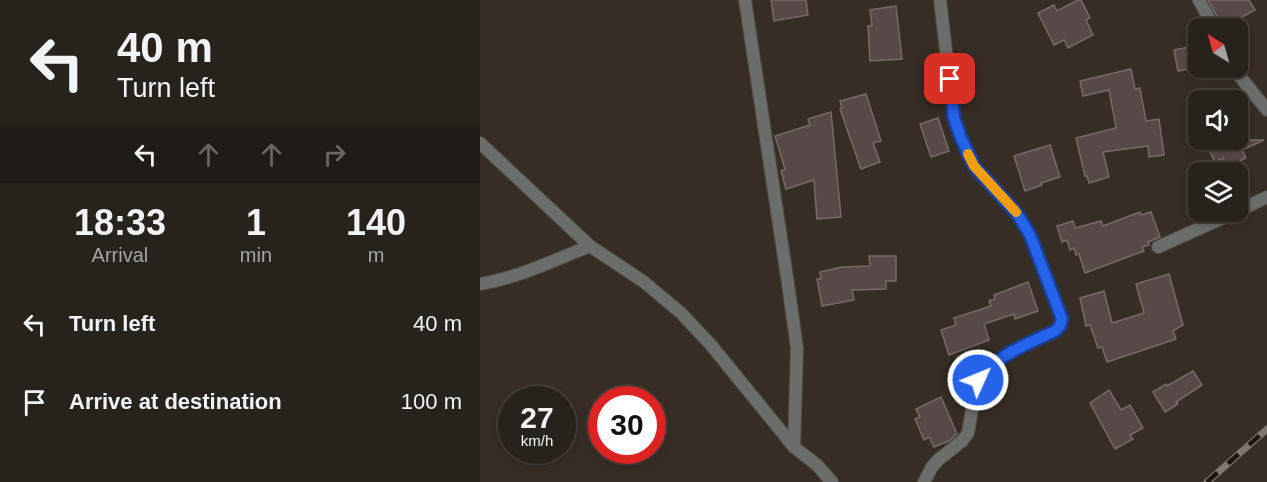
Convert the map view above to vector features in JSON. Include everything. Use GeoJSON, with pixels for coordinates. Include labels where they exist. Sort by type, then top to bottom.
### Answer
{"type":"FeatureCollection","features":[{"type":"Feature","properties":{"kind":"street"},"geometry":{"type":"LineString","coordinates":[[745,0],[797,348],[794,447]]}},
{"type":"Feature","properties":{"kind":"street"},"geometry":{"type":"LineString","coordinates":[[924,482],[938,460],[962,441],[968,433],[978,380],[982,374],[1006,354],[1055,331],[1062,319],[1030,235],[1018,215],[974,166],[961,138],[954,118],[939,0]]}},
{"type":"Feature","properties":{"kind":"street"},"geometry":{"type":"LineString","coordinates":[[1199,0],[1209,18]]}},
{"type":"Feature","properties":{"kind":"street"},"geometry":{"type":"LineString","coordinates":[[1241,78],[1267,110]]}},
{"type":"Feature","properties":{"kind":"street"},"geometry":{"type":"LineString","coordinates":[[480,143],[590,246],[644,282],[681,313],[711,345],[794,447],[832,482]]}},
{"type":"Feature","properties":{"kind":"street"},"geometry":{"type":"LineString","coordinates":[[1248,206],[1267,197]]}},
{"type":"Feature","properties":{"kind":"street"},"geometry":{"type":"LineString","coordinates":[[1158,247],[1213,222]]}},
{"type":"Feature","properties":{"kind":"street"},"geometry":{"type":"LineString","coordinates":[[480,285],[535,268],[590,246]]}},
{"type":"Feature","properties":{"kind":"street"},"geometry":{"type":"LineString","coordinates":[[815,482],[821,470]]}},
{"type":"Feature","properties":{"kind":"building"},"geometry":{"type":"Polygon","coordinates":[[[771,0],[806,0],[808,15],[774,21],[771,0]]]}},
{"type":"Feature","properties":{"kind":"building"},"geometry":{"type":"Polygon","coordinates":[[[1081,0],[1090,18],[1086,20],[1093,35],[1068,48],[1064,40],[1054,45],[1038,13],[1054,5],[1057,11],[1081,0]]]}},
{"type":"Feature","properties":{"kind":"building"},"geometry":{"type":"Polygon","coordinates":[[[1208,0],[1249,0],[1255,10],[1240,18],[1218,18],[1208,0]]]}},
{"type":"Feature","properties":{"kind":"building"},"geometry":{"type":"Polygon","coordinates":[[[896,6],[902,59],[870,61],[868,26],[872,26],[870,10],[896,6]]]}},
{"type":"Feature","properties":{"kind":"building"},"geometry":{"type":"Polygon","coordinates":[[[1188,47],[1188,69],[1178,71],[1174,50],[1188,47]]]}},
{"type":"Feature","properties":{"kind":"building"},"geometry":{"type":"Polygon","coordinates":[[[1131,69],[1135,89],[1140,88],[1146,121],[1159,119],[1164,155],[1149,157],[1148,146],[1103,152],[1109,177],[1089,183],[1085,176],[1076,138],[1116,128],[1109,90],[1083,96],[1080,81],[1131,69]]]}},
{"type":"Feature","properties":{"kind":"building"},"geometry":{"type":"Polygon","coordinates":[[[866,94],[881,141],[873,143],[880,162],[861,169],[840,109],[842,108],[840,101],[866,94]]]}},
{"type":"Feature","properties":{"kind":"building"},"geometry":{"type":"Polygon","coordinates":[[[831,112],[841,217],[817,219],[814,180],[786,189],[781,171],[785,169],[775,136],[810,125],[808,119],[831,112]]]}},
{"type":"Feature","properties":{"kind":"building"},"geometry":{"type":"Polygon","coordinates":[[[938,118],[949,151],[931,157],[920,124],[938,118]]]}},
{"type":"Feature","properties":{"kind":"building"},"geometry":{"type":"Polygon","coordinates":[[[1248,140],[1264,140],[1248,147],[1248,140]]]}},
{"type":"Feature","properties":{"kind":"building"},"geometry":{"type":"Polygon","coordinates":[[[1050,145],[1060,177],[1025,191],[1014,156],[1050,145]]]}},
{"type":"Feature","properties":{"kind":"building"},"geometry":{"type":"Polygon","coordinates":[[[1209,150],[1242,150],[1246,158],[1238,162],[1225,162],[1223,158],[1215,162],[1209,150]]]}},
{"type":"Feature","properties":{"kind":"building"},"geometry":{"type":"Polygon","coordinates":[[[1140,212],[1141,215],[1151,212],[1160,237],[1142,247],[1144,251],[1085,273],[1079,254],[1076,255],[1074,248],[1070,250],[1067,240],[1062,242],[1057,226],[1073,221],[1075,228],[1101,221],[1103,226],[1140,212]]]}},
{"type":"Feature","properties":{"kind":"building"},"geometry":{"type":"Polygon","coordinates":[[[869,256],[896,256],[896,281],[886,281],[886,289],[852,290],[854,300],[822,306],[817,279],[821,279],[820,272],[842,267],[870,266],[869,256]]]}},
{"type":"Feature","properties":{"kind":"building"},"geometry":{"type":"Polygon","coordinates":[[[1169,274],[1183,325],[1173,331],[1176,339],[1107,362],[1102,347],[1098,348],[1090,325],[1086,326],[1080,298],[1104,291],[1112,323],[1144,313],[1136,284],[1169,274]]]}},
{"type":"Feature","properties":{"kind":"building"},"geometry":{"type":"Polygon","coordinates":[[[1028,282],[1038,311],[1015,319],[1014,314],[984,324],[989,340],[949,355],[941,330],[956,325],[954,318],[991,306],[989,301],[995,299],[994,295],[1028,282]]]}},
{"type":"Feature","properties":{"kind":"building"},"geometry":{"type":"Polygon","coordinates":[[[1193,371],[1202,385],[1165,412],[1153,392],[1193,371]]]}},
{"type":"Feature","properties":{"kind":"building"},"geometry":{"type":"Polygon","coordinates":[[[1109,390],[1121,410],[1130,405],[1143,428],[1130,435],[1133,439],[1115,449],[1090,403],[1109,390]]]}},
{"type":"Feature","properties":{"kind":"building"},"geometry":{"type":"Polygon","coordinates":[[[941,397],[957,434],[949,441],[934,447],[929,437],[924,440],[915,419],[920,417],[916,409],[941,397]]]}},
{"type":"Feature","properties":{"kind":"railway"},"geometry":{"type":"LineString","coordinates":[[1207,482],[1267,429]]}},
{"type":"Feature","properties":{"kind":"slow traffic"},"geometry":{"type":"LineString","coordinates":[[968,154],[974,166],[1016,212]]}},
{"type":"Feature","properties":{"kind":"route"},"geometry":{"type":"LineString","coordinates":[[950,79],[954,118],[974,166],[1018,215],[1030,235],[1062,319],[1055,331],[1006,354],[989,367],[978,380]]}}]}
